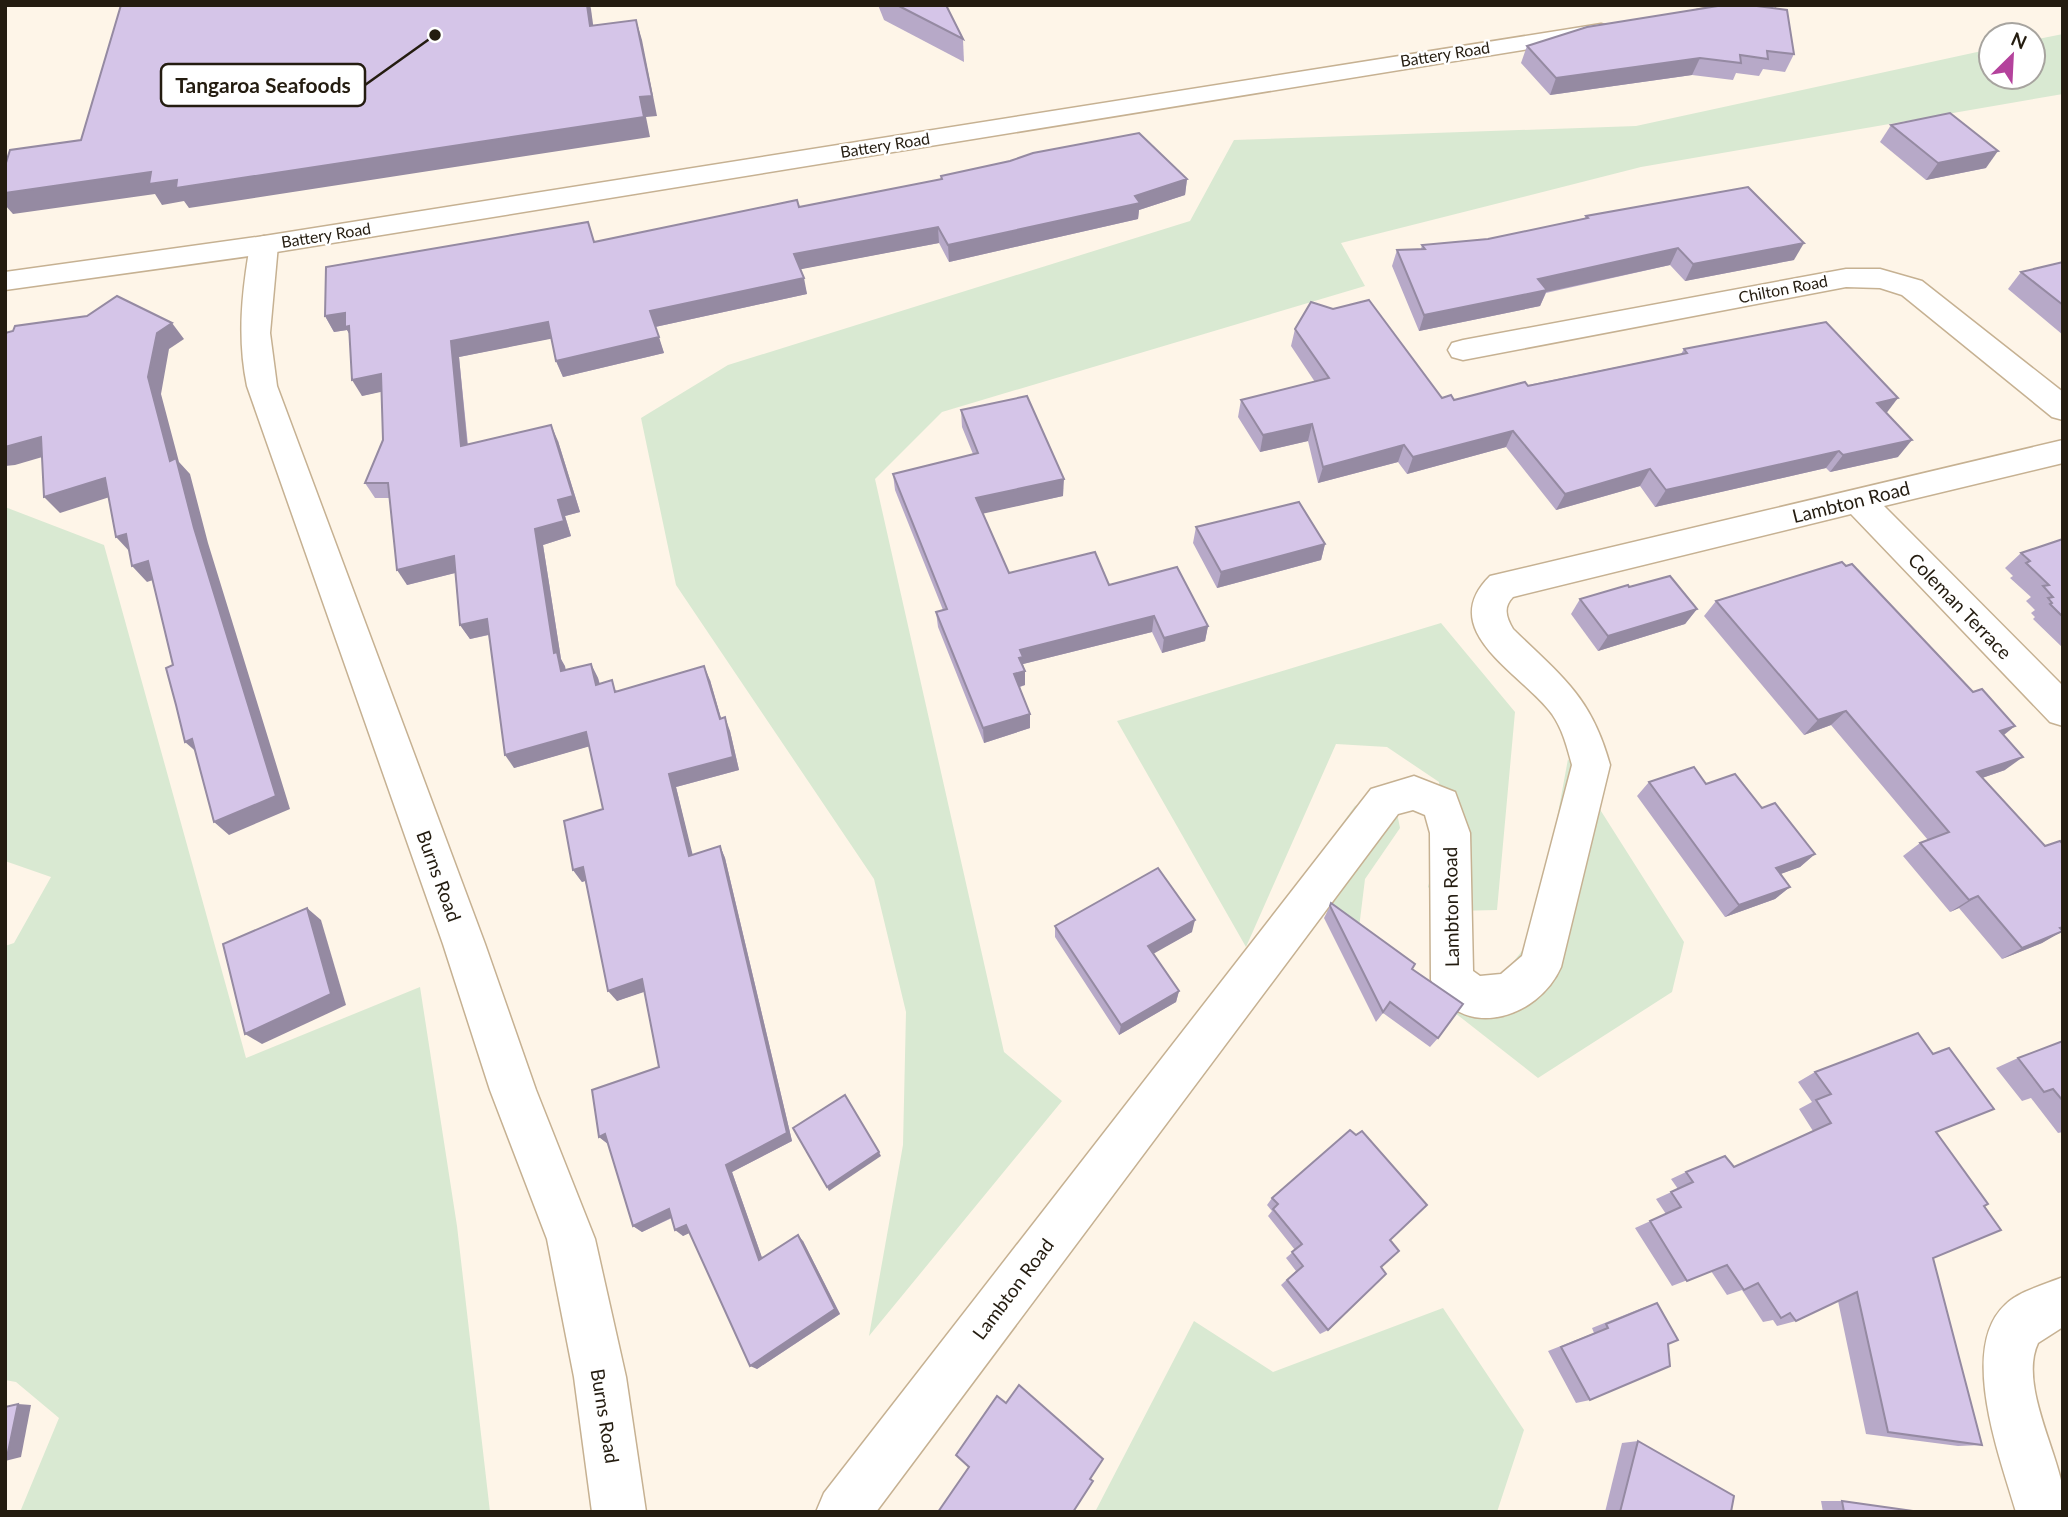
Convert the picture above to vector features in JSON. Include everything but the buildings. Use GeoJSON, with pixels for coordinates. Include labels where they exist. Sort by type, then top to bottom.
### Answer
{"type":"FeatureCollection","features":[{"type":"Feature","properties":{"kind":"street"},"geometry":{"type":"LineString","coordinates":[[1681,18],[1765,5]]}},
{"type":"Feature","properties":{"kind":"street","name":"Battery Road"},"geometry":{"type":"LineString","coordinates":[[5,281],[264,245],[1323,73],[1626,27]]}},
{"type":"Feature","properties":{"kind":"street","name":"Burns Road"},"geometry":{"type":"LineString","coordinates":[[264,245],[255,336],[255,360],[262,386],[464,944],[513,1090],[571,1239],[600,1377],[619,1512]]}},
{"type":"Feature","properties":{"kind":"street","name":"Chilton Road"},"geometry":{"type":"LineString","coordinates":[[1463,350],[1846,278],[1873,276],[1912,288],[2063,409]]}},
{"type":"Feature","properties":{"kind":"street","name":"Lambton Road"},"geometry":{"type":"LineString","coordinates":[[843,1512],[1385,801],[1415,793],[1441,804],[1450,833],[1452,980],[1473,998],[1511,993],[1540,967],[1591,765],[1582,732],[1564,702],[1500,639],[1488,619],[1490,598],[1502,586],[2063,451]]}},
{"type":"Feature","properties":{"kind":"street","name":"Coleman Terrace"},"geometry":{"type":"LineString","coordinates":[[1858,500],[2063,711]]}},
{"type":"Feature","properties":{"kind":"street"},"geometry":{"type":"LineString","coordinates":[[2043,1512],[2008,1389],[2006,1354],[2019,1325],[2063,1302]]}},
{"type":"Feature","properties":{"kind":"green space"},"geometry":{"type":"Polygon","coordinates":[[[2063,34],[2063,94],[1641,167],[1341,243],[1365,286],[942,412],[875,479],[1004,1052],[1062,1101],[869,1336],[903,1145],[906,1012],[874,879],[676,585],[641,418],[728,365],[1190,221],[1234,140],[1636,126],[1977,52],[1977,91],[2047,91],[2047,37],[2063,34]]]}},
{"type":"Feature","properties":{"kind":"green space"},"geometry":{"type":"Polygon","coordinates":[[[5,507],[104,545],[246,1058],[420,987],[457,1226],[490,1512],[20,1512],[59,1418],[16,1382],[5,1380],[5,946],[14,943],[51,877],[5,861],[5,507]]]}},
{"type":"Feature","properties":{"kind":"green space"},"geometry":{"type":"Polygon","coordinates":[[[1441,623],[1515,712],[1497,910],[1455,911],[1428,887],[1442,835],[1439,782],[1387,747],[1336,744],[1246,947],[1117,721],[1441,623]]]}},
{"type":"Feature","properties":{"kind":"green space"},"geometry":{"type":"Polygon","coordinates":[[[1568,759],[1684,942],[1672,992],[1538,1078],[1450,1009],[1504,974],[1536,933],[1568,759]]]}},
{"type":"Feature","properties":{"kind":"green space"},"geometry":{"type":"Polygon","coordinates":[[[1376,798],[1396,808],[1400,828],[1365,879],[1358,936],[1296,887],[1355,806],[1376,798]]]}},
{"type":"Feature","properties":{"kind":"green space"},"geometry":{"type":"Polygon","coordinates":[[[1443,1308],[1524,1430],[1497,1512],[1095,1512],[1194,1321],[1273,1372],[1443,1308]]]}},
{"type":"Feature","properties":{"kind":"place","name":"Tangaroa Seafoods"},"geometry":{"type":"Point","coordinates":[435,35]}}]}
